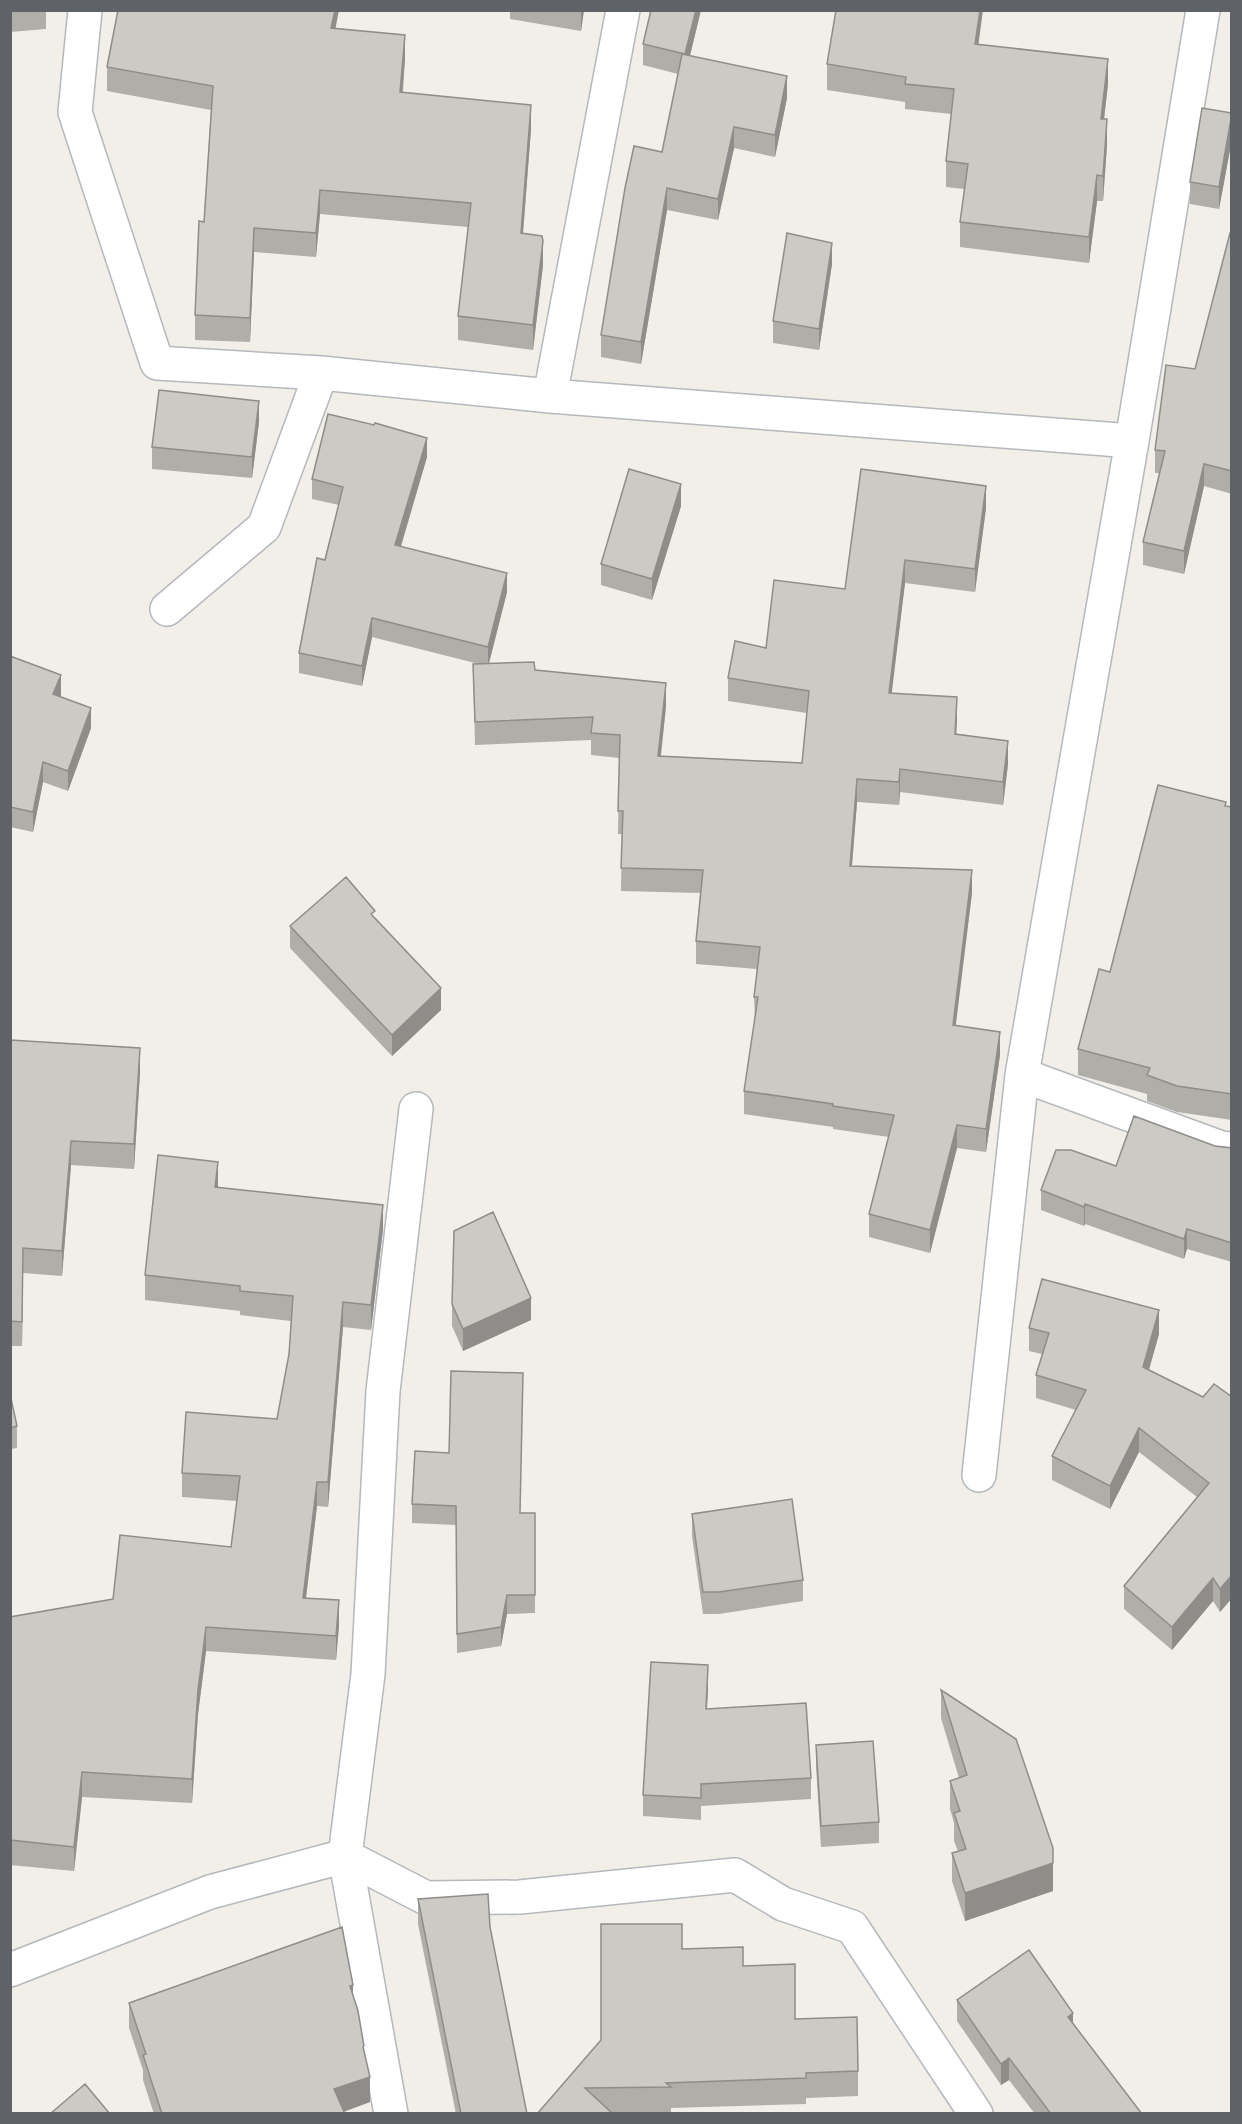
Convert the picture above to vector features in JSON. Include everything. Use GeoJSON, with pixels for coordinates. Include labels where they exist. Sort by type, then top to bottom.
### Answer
{"type":"FeatureCollection","features":[{"type":"Feature","properties":{"kind":"street"},"geometry":{"type":"LineString","coordinates":[[85,10],[75,112],[157,363],[321,373],[550,396],[1132,441]]}},
{"type":"Feature","properties":{"kind":"street"},"geometry":{"type":"LineString","coordinates":[[550,396],[623,10]]}},
{"type":"Feature","properties":{"kind":"street"},"geometry":{"type":"LineString","coordinates":[[979,1475],[1023,1075],[1132,441],[1203,10]]}},
{"type":"Feature","properties":{"kind":"street"},"geometry":{"type":"LineString","coordinates":[[167,609],[264,527],[321,373]]}},
{"type":"Feature","properties":{"kind":"street"},"geometry":{"type":"LineString","coordinates":[[1023,1075],[1221,1148],[1232,1149]]}},
{"type":"Feature","properties":{"kind":"street"},"geometry":{"type":"LineString","coordinates":[[392,2114],[345,1856],[368,1674],[383,1391],[416,1109]]}},
{"type":"Feature","properties":{"kind":"street"},"geometry":{"type":"LineString","coordinates":[[10,1970],[210,1892],[345,1856],[426,1898],[520,1897],[735,1875],[783,1904],[852,1927],[976,2114]]}},
{"type":"Feature","properties":{"kind":"building"},"geometry":{"type":"Polygon","coordinates":[[[118,10],[335,10],[331,28],[405,35],[400,92],[531,105],[521,233],[542,236],[543,241],[533,325],[458,316],[471,203],[320,190],[316,233],[254,228],[250,318],[195,315],[199,221],[204,222],[213,86],[107,67],[118,10]]]}},
{"type":"Feature","properties":{"kind":"building"},"geometry":{"type":"Polygon","coordinates":[[[651,10],[696,10],[685,54],[643,44],[651,10]]]}},
{"type":"Feature","properties":{"kind":"building"},"geometry":{"type":"Polygon","coordinates":[[[836,10],[980,10],[975,44],[1108,59],[1101,119],[1107,119],[1103,176],[1097,175],[1089,237],[960,222],[968,164],[946,161],[954,89],[905,84],[906,77],[827,64],[836,10]]]}},
{"type":"Feature","properties":{"kind":"building"},"geometry":{"type":"Polygon","coordinates":[[[682,54],[787,76],[775,135],[734,127],[718,199],[667,188],[641,342],[601,335],[634,146],[662,152],[682,54]]]}},
{"type":"Feature","properties":{"kind":"building"},"geometry":{"type":"Polygon","coordinates":[[[1202,108],[1232,113],[1219,187],[1190,182],[1202,108]]]}},
{"type":"Feature","properties":{"kind":"building"},"geometry":{"type":"Polygon","coordinates":[[[787,233],[832,243],[819,329],[773,321],[787,233]]]}},
{"type":"Feature","properties":{"kind":"building"},"geometry":{"type":"Polygon","coordinates":[[[1230,233],[1232,234],[1232,471],[1204,464],[1184,551],[1143,542],[1165,451],[1155,450],[1166,365],[1195,369],[1230,233]]]}},
{"type":"Feature","properties":{"kind":"building"},"geometry":{"type":"Polygon","coordinates":[[[159,390],[259,401],[252,457],[152,447],[159,390]]]}},
{"type":"Feature","properties":{"kind":"building"},"geometry":{"type":"Polygon","coordinates":[[[328,414],[374,425],[375,423],[427,438],[395,545],[507,573],[488,647],[372,618],[362,666],[299,653],[317,558],[325,560],[343,487],[312,479],[328,414]]]}},
{"type":"Feature","properties":{"kind":"building"},"geometry":{"type":"Polygon","coordinates":[[[629,469],[681,484],[652,579],[601,564],[629,469]]]}},
{"type":"Feature","properties":{"kind":"building"},"geometry":{"type":"Polygon","coordinates":[[[861,469],[986,486],[975,569],[905,560],[889,693],[957,697],[955,734],[1008,741],[1003,782],[900,769],[899,782],[857,779],[850,866],[972,870],[953,1025],[1000,1032],[986,1129],[957,1125],[930,1230],[869,1214],[894,1115],[744,1091],[758,997],[754,997],[760,947],[696,941],[703,870],[621,868],[623,811],[618,811],[620,735],[591,733],[593,717],[475,722],[473,664],[534,662],[535,670],[666,683],[658,756],[802,763],[809,691],[728,678],[735,641],[766,648],[774,580],[845,589],[861,469]]]}},
{"type":"Feature","properties":{"kind":"building"},"geometry":{"type":"Polygon","coordinates":[[[10,656],[61,675],[53,694],[91,708],[68,771],[43,762],[33,812],[10,807],[10,656]]]}},
{"type":"Feature","properties":{"kind":"building"},"geometry":{"type":"Polygon","coordinates":[[[1158,785],[1226,802],[1225,806],[1232,807],[1232,1094],[1177,1086],[1147,1075],[1150,1068],[1078,1049],[1099,969],[1110,972],[1158,785]]]}},
{"type":"Feature","properties":{"kind":"building"},"geometry":{"type":"Polygon","coordinates":[[[346,877],[375,911],[371,914],[441,988],[392,1035],[290,926],[346,877]]]}},
{"type":"Feature","properties":{"kind":"building"},"geometry":{"type":"Polygon","coordinates":[[[10,1040],[140,1048],[134,1144],[71,1141],[62,1251],[23,1248],[22,1322],[10,1321],[10,1040]]]}},
{"type":"Feature","properties":{"kind":"building"},"geometry":{"type":"Polygon","coordinates":[[[1134,1116],[1215,1146],[1232,1148],[1232,1243],[1187,1229],[1184,1239],[1085,1204],[1084,1207],[1041,1190],[1056,1150],[1071,1150],[1116,1166],[1134,1116]]]}},
{"type":"Feature","properties":{"kind":"building"},"geometry":{"type":"Polygon","coordinates":[[[158,1155],[218,1162],[215,1187],[383,1205],[371,1305],[343,1302],[328,1482],[317,1482],[303,1598],[339,1600],[336,1636],[206,1627],[198,1690],[192,1779],[82,1772],[74,1847],[10,1840],[10,1617],[113,1599],[120,1535],[231,1547],[240,1476],[182,1473],[186,1412],[277,1419],[289,1354],[293,1296],[240,1291],[240,1286],[145,1275],[158,1155]]]}},
{"type":"Feature","properties":{"kind":"building"},"geometry":{"type":"Polygon","coordinates":[[[493,1212],[531,1298],[463,1329],[452,1304],[454,1231],[493,1212]]]}},
{"type":"Feature","properties":{"kind":"building"},"geometry":{"type":"Polygon","coordinates":[[[1042,1279],[1159,1310],[1143,1367],[1203,1397],[1214,1384],[1232,1397],[1232,1575],[1220,1589],[1213,1578],[1172,1627],[1124,1586],[1209,1483],[1139,1428],[1110,1486],[1052,1456],[1086,1390],[1036,1375],[1049,1333],[1029,1328],[1042,1279]]]}},
{"type":"Feature","properties":{"kind":"building"},"geometry":{"type":"Polygon","coordinates":[[[451,1371],[523,1373],[520,1513],[535,1513],[535,1595],[507,1595],[501,1627],[457,1634],[456,1506],[412,1504],[415,1451],[449,1453],[451,1371]]]}},
{"type":"Feature","properties":{"kind":"building"},"geometry":{"type":"Polygon","coordinates":[[[10,1394],[17,1426],[10,1428],[10,1394]]]}},
{"type":"Feature","properties":{"kind":"building"},"geometry":{"type":"Polygon","coordinates":[[[792,1499],[803,1580],[719,1592],[703,1592],[692,1514],[792,1499]]]}},
{"type":"Feature","properties":{"kind":"building"},"geometry":{"type":"Polygon","coordinates":[[[651,1662],[708,1665],[706,1709],[806,1703],[811,1778],[701,1784],[701,1798],[643,1795],[651,1662]]]}},
{"type":"Feature","properties":{"kind":"building"},"geometry":{"type":"Polygon","coordinates":[[[941,1690],[1016,1739],[1053,1848],[1053,1863],[965,1893],[952,1853],[966,1849],[954,1813],[960,1811],[950,1781],[967,1775],[941,1690]]]}},
{"type":"Feature","properties":{"kind":"building"},"geometry":{"type":"Polygon","coordinates":[[[873,1741],[879,1822],[821,1826],[816,1745],[873,1741]]]}},
{"type":"Feature","properties":{"kind":"building"},"geometry":{"type":"Polygon","coordinates":[[[488,1894],[490,1927],[527,2114],[461,2114],[418,1899],[488,1894]]]}},
{"type":"Feature","properties":{"kind":"building"},"geometry":{"type":"Polygon","coordinates":[[[601,1924],[682,1924],[682,1949],[743,1947],[743,1966],[795,1964],[795,2019],[857,2017],[858,2071],[806,2073],[806,2078],[666,2083],[671,2087],[585,2088],[613,2114],[537,2114],[601,2040],[601,1924]]]}},
{"type":"Feature","properties":{"kind":"building"},"geometry":{"type":"Polygon","coordinates":[[[342,1927],[353,1985],[350,1986],[358,2011],[370,2077],[334,2089],[345,2114],[162,2114],[129,2003],[342,1927]]]}},
{"type":"Feature","properties":{"kind":"building"},"geometry":{"type":"Polygon","coordinates":[[[1029,1950],[1073,2013],[1068,2017],[1142,2114],[1051,2114],[1009,2058],[1001,2064],[957,2000],[1029,1950]]]}},
{"type":"Feature","properties":{"kind":"building"},"geometry":{"type":"Polygon","coordinates":[[[85,2084],[110,2114],[50,2114],[85,2084]]]}}]}
